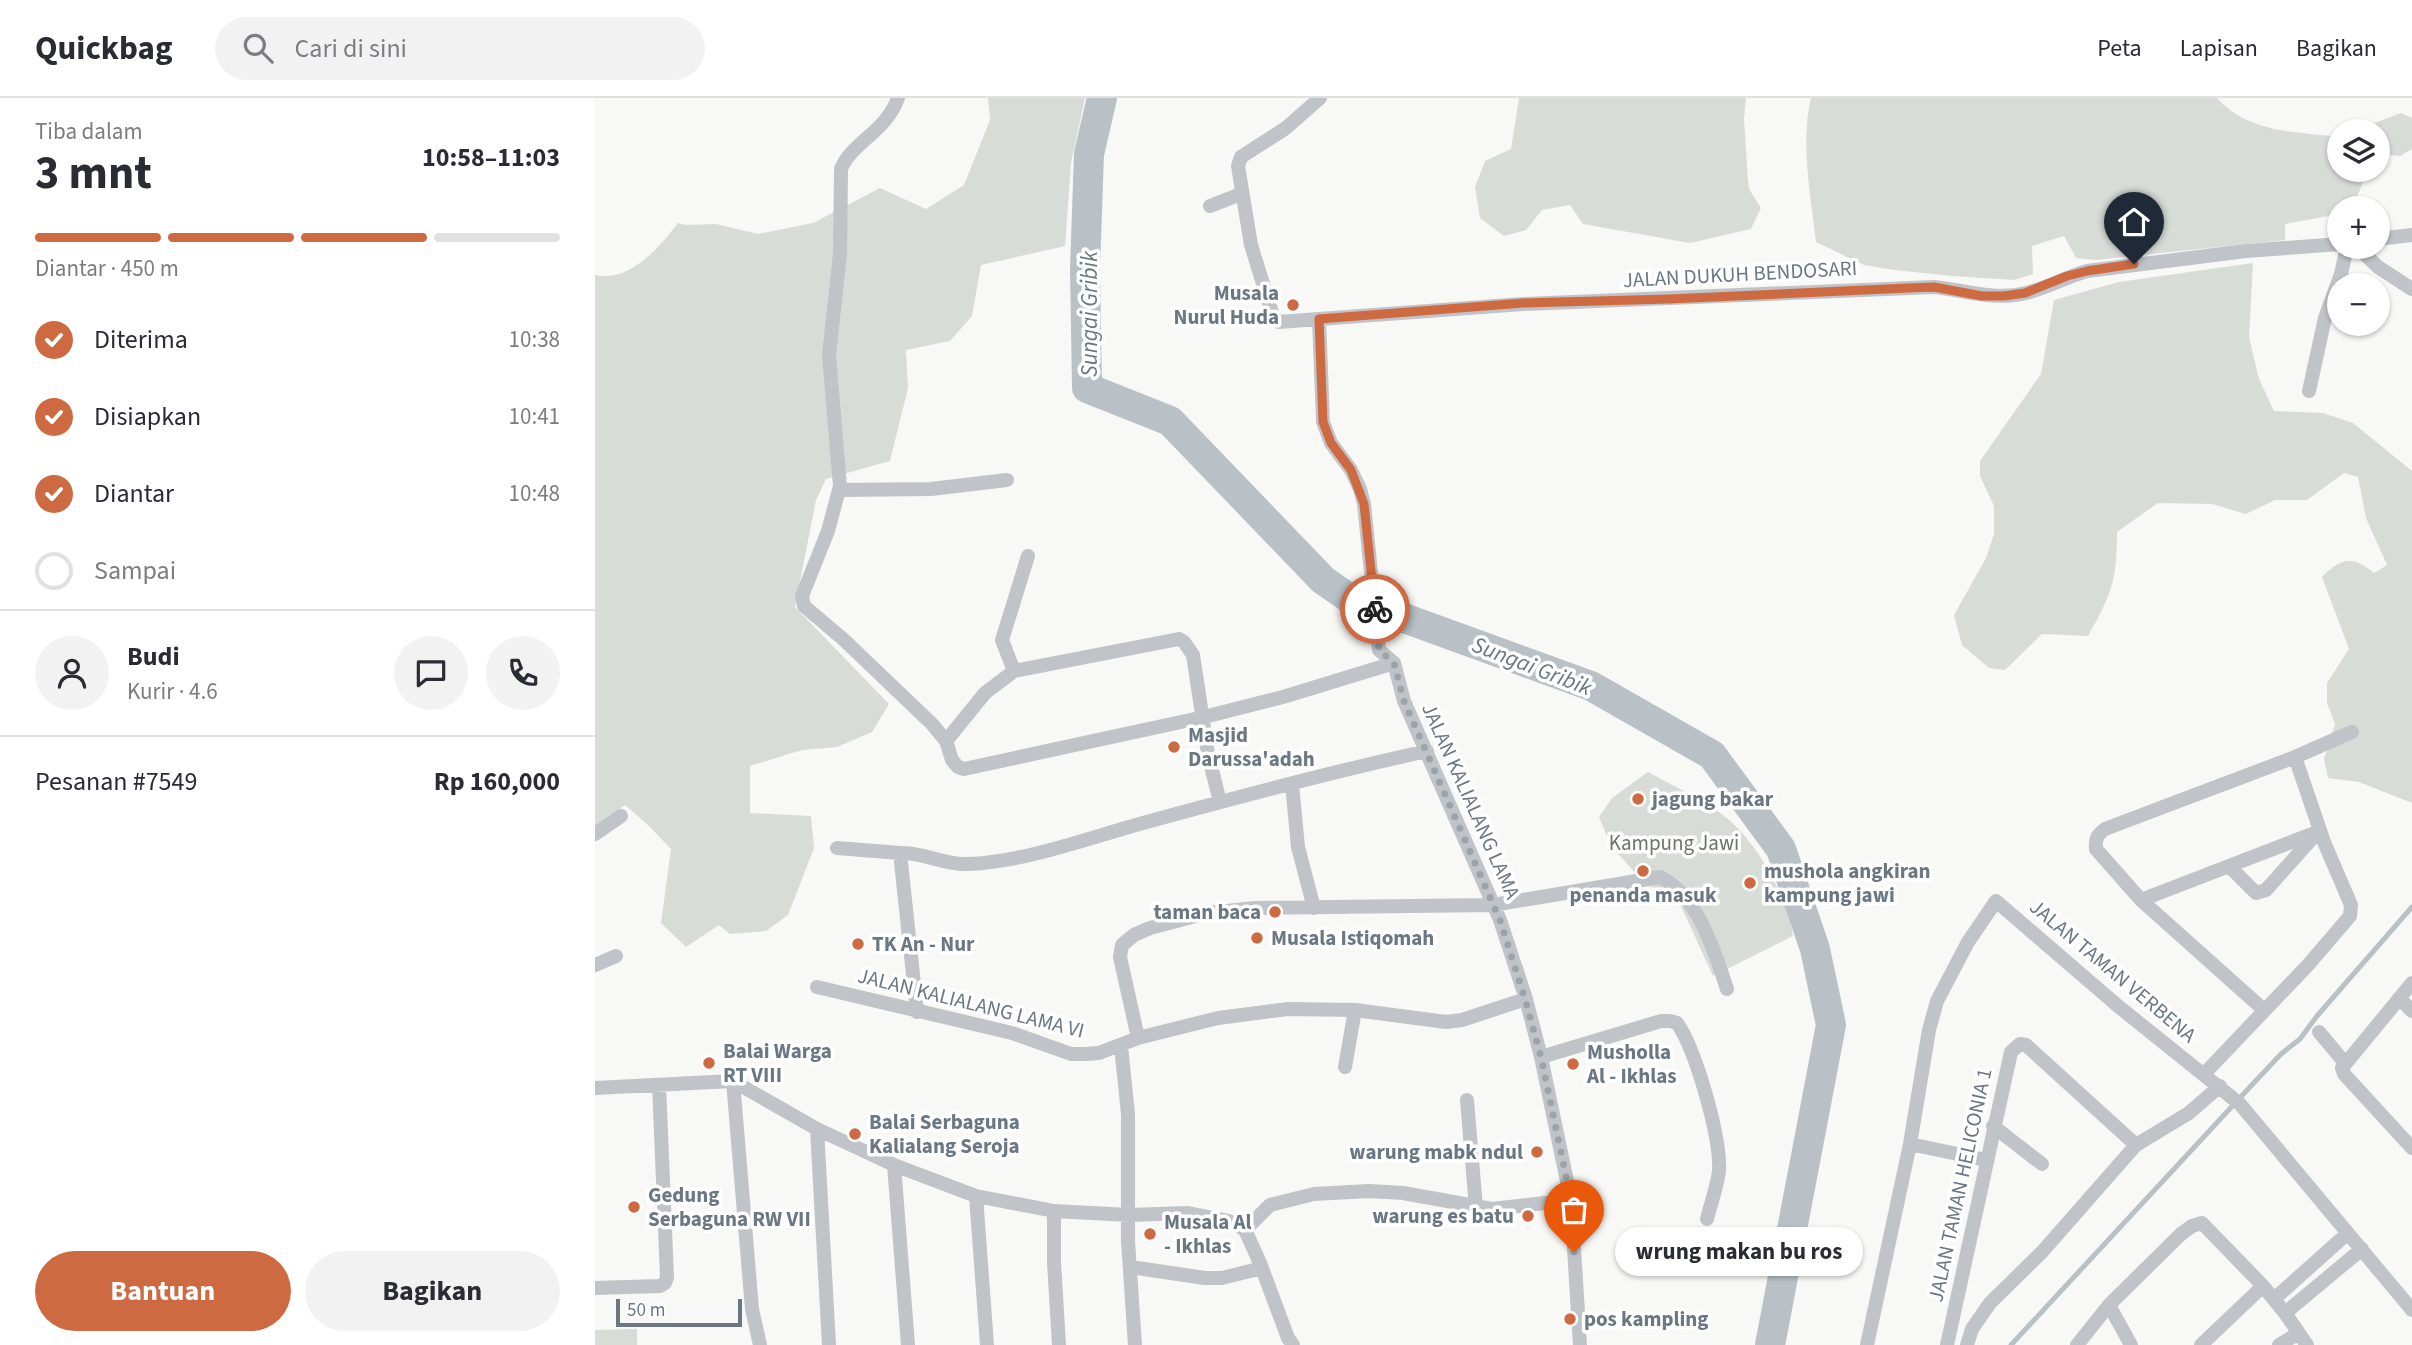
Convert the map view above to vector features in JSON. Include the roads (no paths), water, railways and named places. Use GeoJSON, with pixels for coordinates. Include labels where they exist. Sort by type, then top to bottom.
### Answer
{"type":"FeatureCollection","features":[{"type":"Feature","properties":{"kind":"street"},"geometry":{"type":"LineString","coordinates":[[898,98],[882,126],[845,160],[841,169],[840,254],[829,355],[840,490],[828,531],[802,596],[804,606],[843,639],[932,724],[946,741],[952,760],[964,769],[1204,717],[1283,697],[1394,663]]}},
{"type":"Feature","properties":{"kind":"street","name":"JALAN DUKUH BENDOSARI"},"geometry":{"type":"LineString","coordinates":[[1320,98],[1286,128],[1241,157],[1238,166],[1249,238],[1275,320],[1279,322],[1523,303],[1934,287],[1982,296],[2004,296],[2025,293],[2087,271],[2158,261],[2327,245]]}},
{"type":"Feature","properties":{"kind":"street"},"geometry":{"type":"LineString","coordinates":[[1210,206],[1241,194]]}},
{"type":"Feature","properties":{"kind":"street"},"geometry":{"type":"LineString","coordinates":[[2390,238],[2412,235]]}},
{"type":"Feature","properties":{"kind":"street"},"geometry":{"type":"LineString","coordinates":[[2309,391],[2325,318],[2344,259]]}},
{"type":"Feature","properties":{"kind":"street"},"geometry":{"type":"LineString","coordinates":[[2370,259],[2412,289]]}},
{"type":"Feature","properties":{"kind":"street"},"geometry":{"type":"LineString","coordinates":[[1319,319],[1323,422],[1331,443],[1351,470],[1364,504],[1379,650],[1394,663]]}},
{"type":"Feature","properties":{"kind":"street"},"geometry":{"type":"LineString","coordinates":[[840,490],[931,489],[1007,481]]}},
{"type":"Feature","properties":{"kind":"street"},"geometry":{"type":"LineString","coordinates":[[1014,671],[1002,640],[1028,556]]}},
{"type":"Feature","properties":{"kind":"street"},"geometry":{"type":"LineString","coordinates":[[946,741],[985,694],[1014,671],[1179,639],[1193,655],[1210,770],[1220,802]]}},
{"type":"Feature","properties":{"kind":"street","name":"JALAN KALIALANG LAMA"},"geometry":{"type":"LineString","coordinates":[[1394,663],[1404,701],[1493,905],[1525,999],[1541,1057],[1571,1200],[1580,1345]]}},
{"type":"Feature","properties":{"kind":"street"},"geometry":{"type":"LineString","coordinates":[[2264,1010],[2141,900],[2096,849],[2095,842],[2105,829],[2295,757],[2352,732]]}},
{"type":"Feature","properties":{"kind":"street"},"geometry":{"type":"LineString","coordinates":[[837,848],[923,855],[947,863],[968,864],[1019,857],[1220,802],[1427,751]]}},
{"type":"Feature","properties":{"kind":"street"},"geometry":{"type":"LineString","coordinates":[[2204,1074],[2350,916],[2351,905],[2320,831],[2295,757]]}},
{"type":"Feature","properties":{"kind":"street"},"geometry":{"type":"LineString","coordinates":[[1291,784],[1298,847],[1314,908]]}},
{"type":"Feature","properties":{"kind":"street"},"geometry":{"type":"LineString","coordinates":[[595,834],[621,816]]}},
{"type":"Feature","properties":{"kind":"street"},"geometry":{"type":"LineString","coordinates":[[2141,900],[2320,831]]}},
{"type":"Feature","properties":{"kind":"street"},"geometry":{"type":"LineString","coordinates":[[2229,866],[2256,893],[2260,893],[2266,890],[2320,831]]}},
{"type":"Feature","properties":{"kind":"street"},"geometry":{"type":"LineString","coordinates":[[900,853],[917,1012]]}},
{"type":"Feature","properties":{"kind":"street"},"geometry":{"type":"LineString","coordinates":[[1138,1038],[1128,1004],[1120,957],[1119,949],[1125,941],[1150,928],[1207,913],[1255,908],[1493,905],[1660,877],[1680,891],[1703,927],[1716,954],[1727,989]]}},
{"type":"Feature","properties":{"kind":"street","name":"JALAN TAMAN VERBENA"},"geometry":{"type":"LineString","coordinates":[[1910,1144],[1929,1030],[1937,1001],[1968,942],[1996,901],[2118,1006],[2237,1101],[2412,1310]]}},
{"type":"Feature","properties":{"kind":"street"},"geometry":{"type":"LineString","coordinates":[[595,965],[617,956]]}},
{"type":"Feature","properties":{"kind":"street"},"geometry":{"type":"LineString","coordinates":[[2344,1068],[2412,984]]}},
{"type":"Feature","properties":{"kind":"street","name":"JALAN KALIALANG LAMA VI"},"geometry":{"type":"LineString","coordinates":[[817,987],[1012,1033],[1071,1054],[1099,1053],[1138,1038],[1218,1018],[1288,1009],[1355,1010],[1446,1022],[1462,1020],[1525,999]]}},
{"type":"Feature","properties":{"kind":"street"},"geometry":{"type":"LineString","coordinates":[[2399,998],[2412,1011]]}},
{"type":"Feature","properties":{"kind":"street"},"geometry":{"type":"LineString","coordinates":[[1345,1067],[1355,1010]]}},
{"type":"Feature","properties":{"kind":"street"},"geometry":{"type":"LineString","coordinates":[[1541,1057],[1661,1021],[1677,1023],[1702,1078],[1718,1152],[1717,1178],[1707,1219]]}},
{"type":"Feature","properties":{"kind":"street"},"geometry":{"type":"LineString","coordinates":[[2319,1032],[2344,1068],[2412,1148]]}},
{"type":"Feature","properties":{"kind":"street","name":"JALAN TAMAN HELICONIA 1"},"geometry":{"type":"LineString","coordinates":[[1947,1345],[2011,1052],[2020,1044],[2026,1045],[2136,1145]]}},
{"type":"Feature","properties":{"kind":"street"},"geometry":{"type":"LineString","coordinates":[[1121,1046],[1128,1114],[1130,1267],[1135,1345]]}},
{"type":"Feature","properties":{"kind":"street"},"geometry":{"type":"LineString","coordinates":[[595,1088],[733,1081],[817,1129],[894,1166],[976,1196],[1054,1211],[1129,1215],[1188,1213],[1249,1225]]}},
{"type":"Feature","properties":{"kind":"street"},"geometry":{"type":"LineString","coordinates":[[733,1081],[752,1309],[760,1345]]}},
{"type":"Feature","properties":{"kind":"street"},"geometry":{"type":"LineString","coordinates":[[595,1288],[660,1286],[665,1283],[667,1277],[659,1085]]}},
{"type":"Feature","properties":{"kind":"street"},"geometry":{"type":"LineString","coordinates":[[1967,1345],[1972,1329],[1990,1303],[2042,1252],[2136,1145],[2205,1102],[2220,1086]]}},
{"type":"Feature","properties":{"kind":"street"},"geometry":{"type":"LineString","coordinates":[[1468,1100],[1476,1208]]}},
{"type":"Feature","properties":{"kind":"street"},"geometry":{"type":"LineString","coordinates":[[1993,1126],[2042,1164]]}},
{"type":"Feature","properties":{"kind":"street"},"geometry":{"type":"LineString","coordinates":[[817,1129],[829,1345]]}},
{"type":"Feature","properties":{"kind":"street"},"geometry":{"type":"LineString","coordinates":[[1867,1345],[1910,1144],[1986,1160]]}},
{"type":"Feature","properties":{"kind":"street"},"geometry":{"type":"LineString","coordinates":[[894,1166],[908,1345]]}},
{"type":"Feature","properties":{"kind":"street"},"geometry":{"type":"LineString","coordinates":[[1249,1225],[1270,1205],[1314,1194],[1369,1191],[1403,1193],[1476,1208],[1509,1209],[1571,1200]]}},
{"type":"Feature","properties":{"kind":"street"},"geometry":{"type":"LineString","coordinates":[[976,1196],[987,1345]]}},
{"type":"Feature","properties":{"kind":"street"},"geometry":{"type":"LineString","coordinates":[[1054,1211],[1059,1345]]}},
{"type":"Feature","properties":{"kind":"street"},"geometry":{"type":"LineString","coordinates":[[2077,1345],[2109,1305],[2181,1234],[2202,1223],[2263,1286],[2303,1339],[2279,1345]]}},
{"type":"Feature","properties":{"kind":"street"},"geometry":{"type":"LineString","coordinates":[[1249,1225],[1274,1303],[1293,1345]]}},
{"type":"Feature","properties":{"kind":"street"},"geometry":{"type":"LineString","coordinates":[[2273,1299],[2348,1233]]}},
{"type":"Feature","properties":{"kind":"street"},"geometry":{"type":"LineString","coordinates":[[2285,1313],[2363,1249]]}},
{"type":"Feature","properties":{"kind":"street"},"geometry":{"type":"LineString","coordinates":[[1130,1267],[1205,1278],[1222,1278],[1262,1268]]}},
{"type":"Feature","properties":{"kind":"street"},"geometry":{"type":"LineString","coordinates":[[2201,1345],[2263,1286]]}},
{"type":"Feature","properties":{"kind":"street"},"geometry":{"type":"LineString","coordinates":[[2109,1305],[2131,1345]]}},
{"type":"Feature","properties":{"kind":"waterway","name":"Sungai Gribik"},"geometry":{"type":"LineString","coordinates":[[1102,98],[1089,154],[1085,269],[1087,388],[1170,421],[1323,580],[1349,598],[1591,686],[1712,755],[1781,849],[1815,949],[1831,1025],[1770,1345]]}},
{"type":"Feature","properties":{"kind":"waterway"},"geometry":{"type":"LineString","coordinates":[[2011,1345],[2281,1054],[2300,1039],[2412,907]]}},
{"type":"Feature","properties":{"kind":"place","name":"Musala Nurul Huda"},"geometry":{"type":"Point","coordinates":[1293,305]}},
{"type":"Feature","properties":{"kind":"place","name":"Masjid Darussa'adah"},"geometry":{"type":"Point","coordinates":[1174,747]}},
{"type":"Feature","properties":{"kind":"place","name":"jagung bakar"},"geometry":{"type":"Point","coordinates":[1638,799]}},
{"type":"Feature","properties":{"kind":"place","name":"penanda masuk"},"geometry":{"type":"Point","coordinates":[1643,871]}},
{"type":"Feature","properties":{"kind":"place","name":"mushola angkiran kampung jawi"},"geometry":{"type":"Point","coordinates":[1750,883]}},
{"type":"Feature","properties":{"kind":"place","name":"taman baca"},"geometry":{"type":"Point","coordinates":[1275,912]}},
{"type":"Feature","properties":{"kind":"place","name":"Musala Istiqomah"},"geometry":{"type":"Point","coordinates":[1257,938]}},
{"type":"Feature","properties":{"kind":"place","name":"TK An - Nur"},"geometry":{"type":"Point","coordinates":[858,944]}},
{"type":"Feature","properties":{"kind":"place","name":"Balai Warga RT VIII"},"geometry":{"type":"Point","coordinates":[709,1063]}},
{"type":"Feature","properties":{"kind":"place","name":"Musholla Al - Ikhlas"},"geometry":{"type":"Point","coordinates":[1573,1064]}},
{"type":"Feature","properties":{"kind":"place","name":"Balai Serbaguna Kalialang Seroja"},"geometry":{"type":"Point","coordinates":[855,1134]}},
{"type":"Feature","properties":{"kind":"place","name":"warung mabk ndul"},"geometry":{"type":"Point","coordinates":[1537,1152]}},
{"type":"Feature","properties":{"kind":"place","name":"Gedung Serbaguna RW VII"},"geometry":{"type":"Point","coordinates":[634,1207]}},
{"type":"Feature","properties":{"kind":"place","name":"warung es batu"},"geometry":{"type":"Point","coordinates":[1528,1216]}},
{"type":"Feature","properties":{"kind":"place","name":"Musala Al - Ikhlas"},"geometry":{"type":"Point","coordinates":[1150,1234]}},
{"type":"Feature","properties":{"kind":"place","name":"wrung makan bu ros"},"geometry":{"type":"Point","coordinates":[1574,1252]}},
{"type":"Feature","properties":{"kind":"place","name":"pos kampling"},"geometry":{"type":"Point","coordinates":[1570,1319]}},
{"type":"Feature","properties":{"kind":"park label","name":"Kampung Jawi"},"geometry":{"type":"Point","coordinates":[1674,843]}}]}
